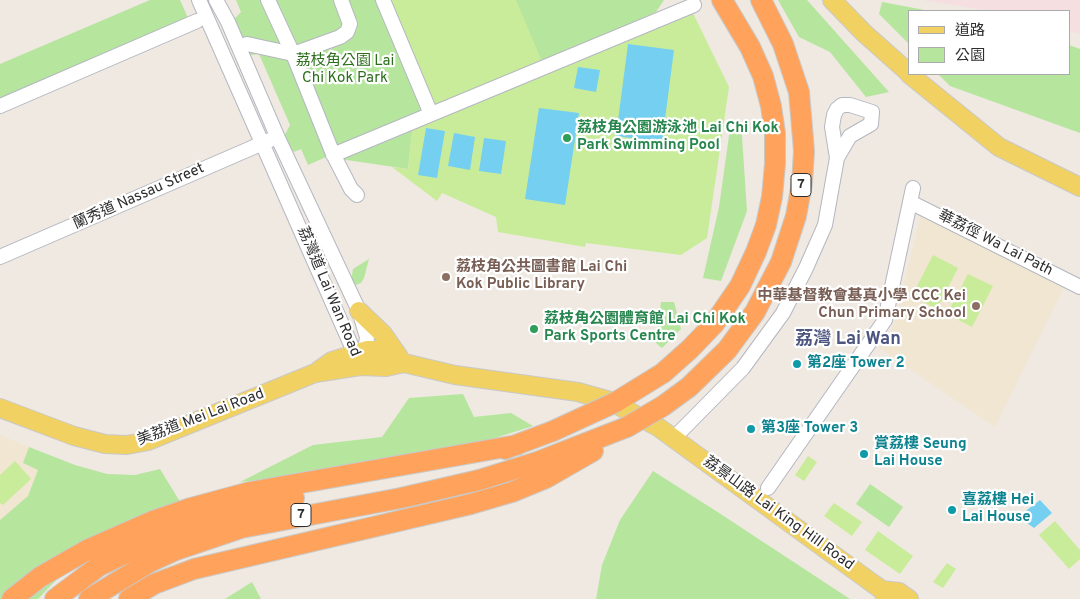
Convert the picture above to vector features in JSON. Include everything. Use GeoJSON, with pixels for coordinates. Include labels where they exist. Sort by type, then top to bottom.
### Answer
{"type":"FeatureCollection","features":[{"type":"Feature","properties":{"kind":"highway","name":"7"},"geometry":{"type":"LineString","coordinates":[[55,599],[99,566],[143,544],[196,522],[272,502],[414,476],[517,445],[553,431],[616,402],[663,373],[690,349],[714,324],[734,296],[752,262],[766,224],[772,197],[775,133],[771,106],[763,76],[745,37],[722,0]]}},
{"type":"Feature","properties":{"kind":"highway","name":"7"},"geometry":{"type":"LineString","coordinates":[[89,599],[150,562],[176,550],[241,528],[426,492],[566,459],[627,427],[689,388],[715,363],[747,325],[775,274],[796,216],[802,183],[804,134],[799,92],[792,66],[762,0]]}},
{"type":"Feature","properties":{"kind":"highway"},"geometry":{"type":"LineString","coordinates":[[12,599],[58,566],[118,535],[191,508],[250,492],[517,445]]}},
{"type":"Feature","properties":{"kind":"highway"},"geometry":{"type":"LineString","coordinates":[[129,599],[154,584],[194,569],[471,504],[522,488],[546,478],[566,459]]}},
{"type":"Feature","properties":{"kind":"main road"},"geometry":{"type":"LineString","coordinates":[[832,0],[864,33],[908,73]]}},
{"type":"Feature","properties":{"kind":"main road"},"geometry":{"type":"LineString","coordinates":[[910,75],[999,147],[1080,187]]}},
{"type":"Feature","properties":{"kind":"main road"},"geometry":{"type":"LineString","coordinates":[[356,306],[382,334],[404,363]]}},
{"type":"Feature","properties":{"kind":"main road","name":"荔灣道 Lai Wan Road"},"geometry":{"type":"LineString","coordinates":[[360,356],[386,367],[404,363],[454,375],[552,387],[595,396],[632,412],[674,438]]}},
{"type":"Feature","properties":{"kind":"main road","name":"美荔道 Mei Lai Road"},"geometry":{"type":"LineString","coordinates":[[0,408],[74,436],[105,444],[127,445],[148,442],[360,356]]}},
{"type":"Feature","properties":{"kind":"main road","name":"荔景山路 Lai King Hill Road"},"geometry":{"type":"LineString","coordinates":[[674,438],[884,595],[899,592],[908,599]]}},
{"type":"Feature","properties":{"kind":"street","name":"荔灣道 Lai Wan Road"},"geometry":{"type":"LineString","coordinates":[[199,0],[262,143],[360,356]]}},
{"type":"Feature","properties":{"kind":"street","name":"荔灣道 Lai Wan Road"},"geometry":{"type":"LineString","coordinates":[[216,0],[228,22],[277,136],[356,306],[367,337],[360,356]]}},
{"type":"Feature","properties":{"kind":"street"},"geometry":{"type":"LineString","coordinates":[[268,0],[293,54],[333,155],[351,189],[357,195]]}},
{"type":"Feature","properties":{"kind":"street"},"geometry":{"type":"LineString","coordinates":[[248,44],[293,54],[340,37],[347,32],[350,24],[342,0]]}},
{"type":"Feature","properties":{"kind":"street"},"geometry":{"type":"LineString","coordinates":[[383,0],[431,114]]}},
{"type":"Feature","properties":{"kind":"street"},"geometry":{"type":"LineString","coordinates":[[333,155],[694,5]]}},
{"type":"Feature","properties":{"kind":"street"},"geometry":{"type":"LineString","coordinates":[[0,106],[197,21]]}},
{"type":"Feature","properties":{"kind":"street","name":"蘭秀道 Nassau Street"},"geometry":{"type":"LineString","coordinates":[[0,257],[277,136]]}},
{"type":"Feature","properties":{"kind":"street"},"geometry":{"type":"LineString","coordinates":[[674,438],[737,375],[783,313],[806,268],[825,224],[837,158]]}},
{"type":"Feature","properties":{"kind":"street","name":"華荔徑 Wa Lai Path"},"geometry":{"type":"LineString","coordinates":[[768,488],[885,320],[911,195],[1080,287]]}},
{"type":"Feature","properties":{"kind":"shaded area"},"geometry":{"type":"Polygon","coordinates":[[[922,0],[1080,0],[1080,34],[1070,31],[1070,10],[983,10],[922,0]]]}},
{"type":"Feature","properties":{"kind":"shaded area","name":"中華基督教會基真小學 CCC Kei Chun Primary School"},"geometry":{"type":"Polygon","coordinates":[[[921,214],[1065,285],[995,427],[879,348],[893,328],[921,214]]]}},
{"type":"Feature","properties":{"kind":"shaded area"},"geometry":{"type":"Polygon","coordinates":[[[0,435],[29,447],[24,463],[38,470],[28,496],[0,520],[0,435]]]}},
{"type":"Feature","properties":{"kind":"green space"},"geometry":{"type":"Polygon","coordinates":[[[150,0],[180,0],[192,27],[0,109],[0,64],[150,0]]]}},
{"type":"Feature","properties":{"kind":"green space","name":"荔枝角公園 Lai Chi Kok Park"},"geometry":{"type":"Polygon","coordinates":[[[236,0],[664,0],[656,12],[413,125],[408,169],[326,157],[308,165],[301,149],[294,152],[283,138],[290,125],[259,54],[243,56],[231,22],[241,12],[236,0]]]}},
{"type":"Feature","properties":{"kind":"green space"},"geometry":{"type":"Polygon","coordinates":[[[388,0],[516,0],[543,64],[434,110],[388,0]]]}},
{"type":"Feature","properties":{"kind":"green space"},"geometry":{"type":"Polygon","coordinates":[[[778,0],[807,0],[889,92],[866,97],[830,52],[799,37],[778,0]]]}},
{"type":"Feature","properties":{"kind":"green space"},"geometry":{"type":"Polygon","coordinates":[[[882,2],[925,10],[908,10],[908,43],[879,14],[882,2]]]}},
{"type":"Feature","properties":{"kind":"green space","name":"荔枝角公園游泳池 Lai Chi Kok Park Swimming Pool"},"geometry":{"type":"Polygon","coordinates":[[[691,9],[729,87],[707,238],[681,255],[586,243],[585,247],[498,232],[496,217],[442,193],[437,201],[392,167],[408,169],[413,125],[691,9]]]}},
{"type":"Feature","properties":{"kind":"green space"},"geometry":{"type":"Polygon","coordinates":[[[1070,45],[1080,49],[1080,133],[950,86],[939,75],[1070,75],[1070,45]]]}},
{"type":"Feature","properties":{"kind":"green space"},"geometry":{"type":"Polygon","coordinates":[[[741,122],[747,211],[721,281],[703,278],[719,207],[730,129],[741,122]]]}},
{"type":"Feature","properties":{"kind":"green space"},"geometry":{"type":"Polygon","coordinates":[[[933,255],[958,268],[937,309],[912,296],[933,255]]]}},
{"type":"Feature","properties":{"kind":"green space"},"geometry":{"type":"Polygon","coordinates":[[[369,259],[361,283],[350,287],[353,269],[369,259]]]}},
{"type":"Feature","properties":{"kind":"green space"},"geometry":{"type":"Polygon","coordinates":[[[968,274],[993,286],[972,327],[947,314],[968,274]]]}},
{"type":"Feature","properties":{"kind":"green space"},"geometry":{"type":"Polygon","coordinates":[[[661,302],[674,302],[681,329],[662,348],[655,342],[661,302]]]}},
{"type":"Feature","properties":{"kind":"green space"},"geometry":{"type":"Polygon","coordinates":[[[463,394],[474,417],[511,413],[533,426],[460,449],[286,477],[240,482],[313,445],[382,437],[409,398],[463,394]]]}},
{"type":"Feature","properties":{"kind":"green space"},"geometry":{"type":"Polygon","coordinates":[[[29,447],[75,465],[107,474],[135,475],[160,469],[182,505],[61,575],[38,599],[0,599],[0,520],[28,496],[38,470],[23,463],[29,447]]]}},
{"type":"Feature","properties":{"kind":"green space"},"geometry":{"type":"Polygon","coordinates":[[[808,456],[817,462],[804,481],[795,475],[808,456]]]}},
{"type":"Feature","properties":{"kind":"green space"},"geometry":{"type":"Polygon","coordinates":[[[15,461],[31,479],[3,505],[0,503],[0,475],[15,461]]]}},
{"type":"Feature","properties":{"kind":"green space"},"geometry":{"type":"Polygon","coordinates":[[[653,471],[850,599],[596,599],[602,565],[620,520],[653,471]]]}},
{"type":"Feature","properties":{"kind":"green space"},"geometry":{"type":"Polygon","coordinates":[[[870,484],[903,507],[889,527],[856,504],[870,484]]]}},
{"type":"Feature","properties":{"kind":"green space"},"geometry":{"type":"Polygon","coordinates":[[[834,503],[862,522],[852,536],[824,516],[834,503]]]}},
{"type":"Feature","properties":{"kind":"green space"},"geometry":{"type":"Polygon","coordinates":[[[1055,521],[1080,550],[1080,559],[1069,569],[1039,535],[1055,521]]]}},
{"type":"Feature","properties":{"kind":"green space"},"geometry":{"type":"Polygon","coordinates":[[[878,531],[913,556],[900,574],[865,550],[878,531]]]}},
{"type":"Feature","properties":{"kind":"green space"},"geometry":{"type":"Polygon","coordinates":[[[947,563],[956,569],[943,588],[933,582],[947,563]]]}},
{"type":"Feature","properties":{"kind":"green space"},"geometry":{"type":"Polygon","coordinates":[[[252,582],[261,599],[225,599],[252,582]]]}},
{"type":"Feature","properties":{"kind":"water"},"geometry":{"type":"Polygon","coordinates":[[[628,44],[674,50],[662,142],[616,136],[628,44]]]}},
{"type":"Feature","properties":{"kind":"water"},"geometry":{"type":"Polygon","coordinates":[[[578,67],[600,70],[596,92],[574,88],[578,67]]]}},
{"type":"Feature","properties":{"kind":"water"},"geometry":{"type":"Polygon","coordinates":[[[539,108],[579,113],[565,205],[525,199],[539,108]]]}},
{"type":"Feature","properties":{"kind":"water"},"geometry":{"type":"Polygon","coordinates":[[[426,128],[445,131],[437,178],[418,175],[426,128]]]}},
{"type":"Feature","properties":{"kind":"water"},"geometry":{"type":"Polygon","coordinates":[[[454,133],[475,137],[470,170],[448,166],[454,133]]]}},
{"type":"Feature","properties":{"kind":"water"},"geometry":{"type":"Polygon","coordinates":[[[484,138],[506,141],[501,174],[479,171],[484,138]]]}},
{"type":"Feature","properties":{"kind":"water"},"geometry":{"type":"Polygon","coordinates":[[[1040,500],[1052,513],[1034,528],[1024,521],[1023,513],[1040,500]]]}},
{"type":"Feature","properties":{"kind":"place","name":"荔枝角公園游泳池 Lai Chi Kok Park Swimming Pool"},"geometry":{"type":"Point","coordinates":[567,138]}},
{"type":"Feature","properties":{"kind":"place","name":"荔枝角公共圖書館 Lai Chi Kok Public Library"},"geometry":{"type":"Point","coordinates":[446,277]}},
{"type":"Feature","properties":{"kind":"place","name":"中華基督教會基真小學 CCC Kei Chun Primary School"},"geometry":{"type":"Point","coordinates":[976,306]}},
{"type":"Feature","properties":{"kind":"place","name":"荔枝角公園體育館 Lai Chi Kok Park Sports Centre"},"geometry":{"type":"Point","coordinates":[534,329]}},
{"type":"Feature","properties":{"kind":"place","name":"第2座 Tower 2"},"geometry":{"type":"Point","coordinates":[797,364]}},
{"type":"Feature","properties":{"kind":"place","name":"第3座 Tower 3"},"geometry":{"type":"Point","coordinates":[751,429]}},
{"type":"Feature","properties":{"kind":"place","name":"賞荔樓 Seung Lai House"},"geometry":{"type":"Point","coordinates":[864,454]}},
{"type":"Feature","properties":{"kind":"place","name":"喜荔樓 Hei Lai House"},"geometry":{"type":"Point","coordinates":[952,510]}},
{"type":"Feature","properties":{"kind":"district","name":"荔灣 Lai Wan"},"geometry":{"type":"Point","coordinates":[848,340]}}]}
